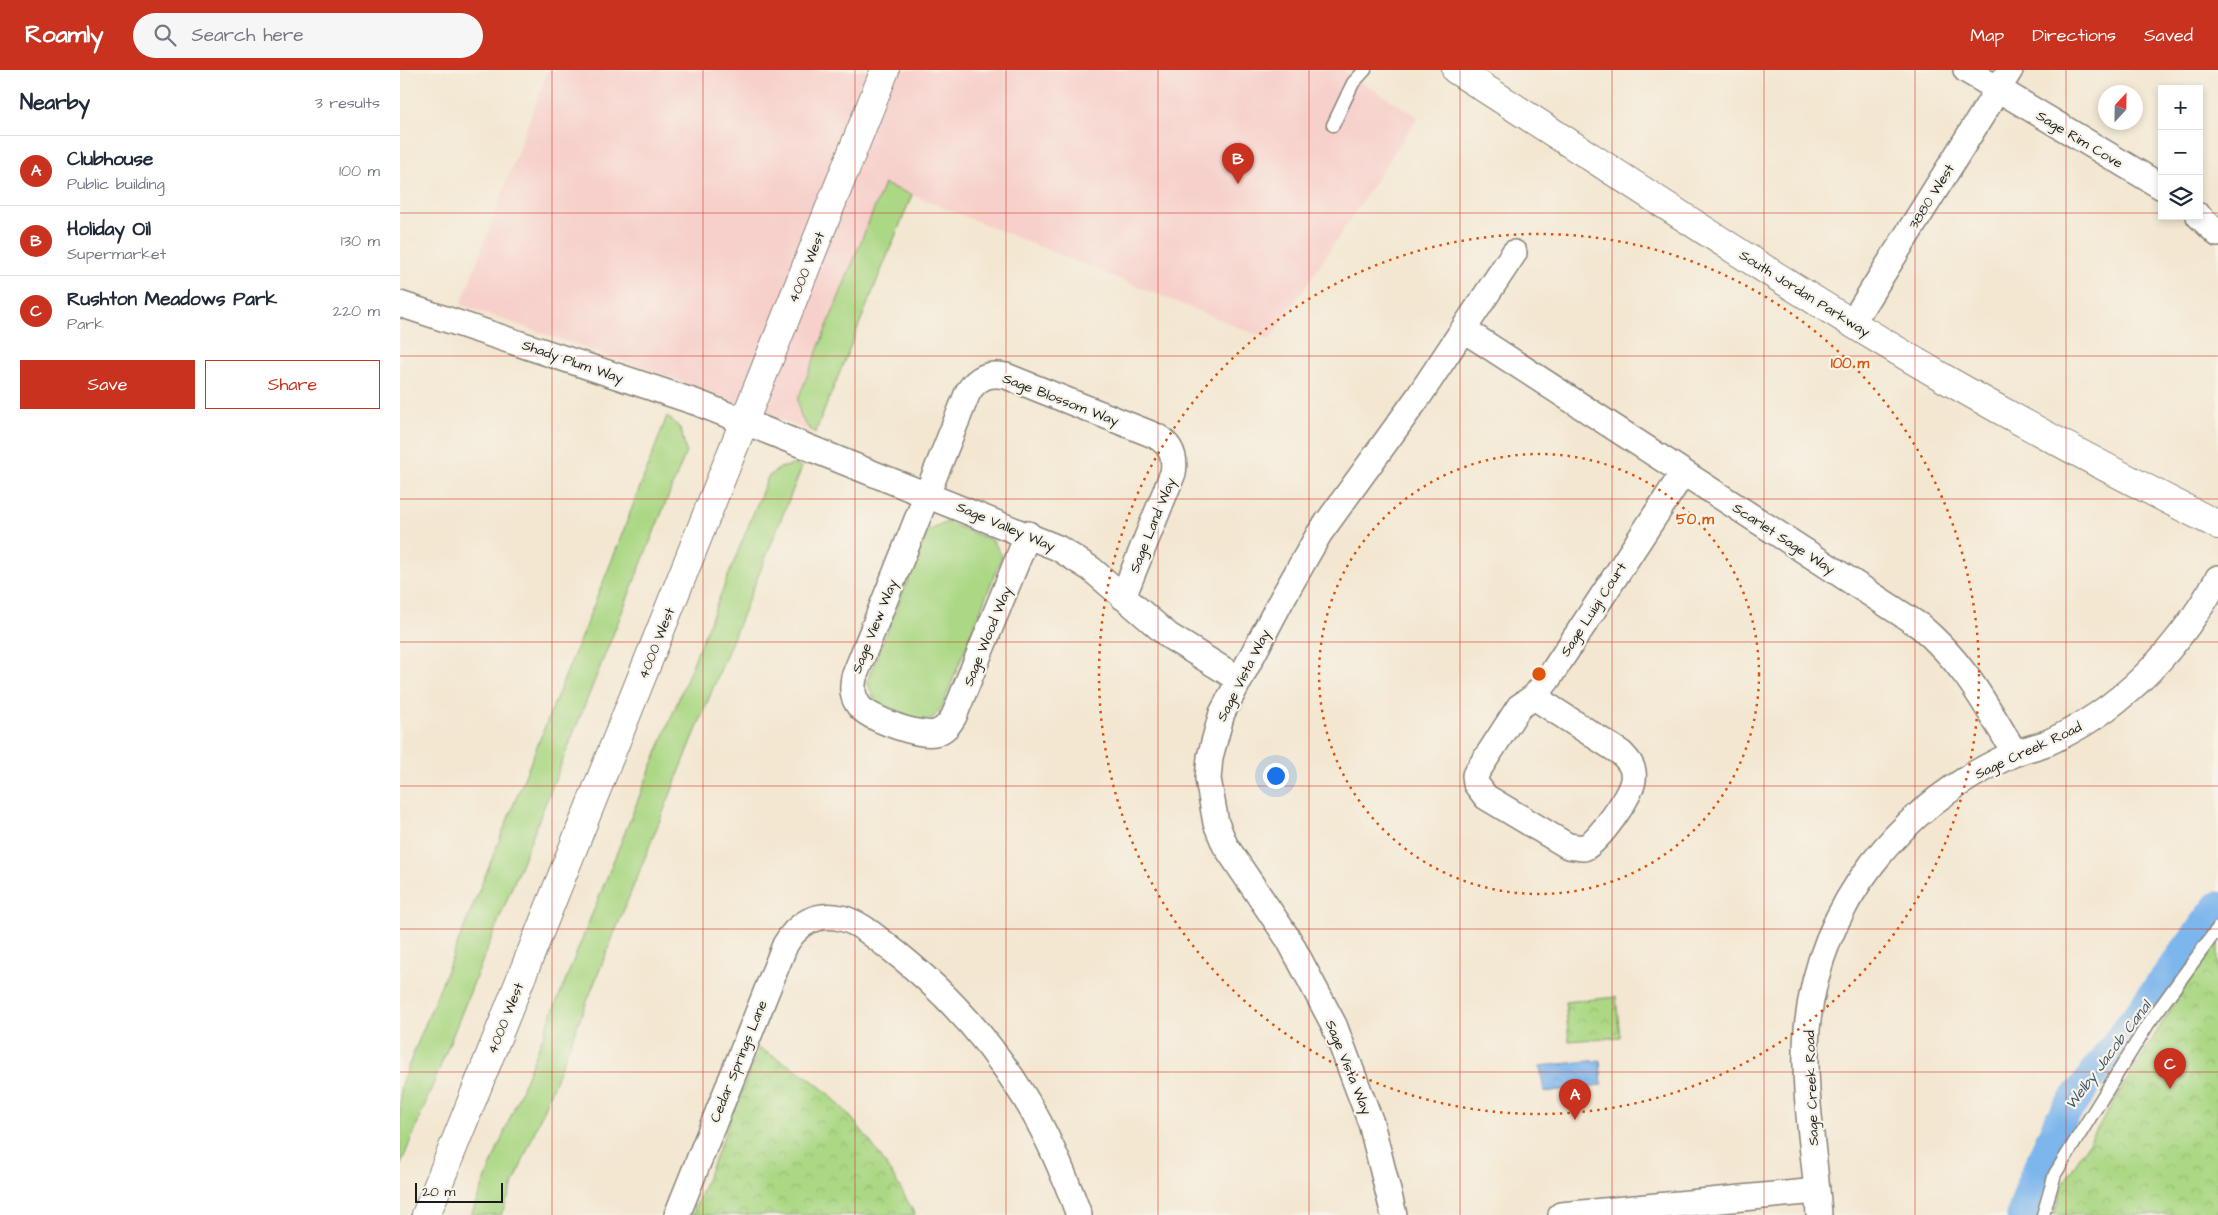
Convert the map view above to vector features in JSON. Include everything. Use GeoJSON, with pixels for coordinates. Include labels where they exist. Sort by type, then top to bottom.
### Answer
{"type":"FeatureCollection","features":[{"type":"Feature","properties":{"kind":"main road","name":"4000 West"},"geometry":{"type":"LineString","coordinates":[[426,1215],[885,70]]}},
{"type":"Feature","properties":{"kind":"main road","name":"South Jordan Parkway"},"geometry":{"type":"LineString","coordinates":[[1456,70],[1852,323],[2043,434],[2218,525]]}},
{"type":"Feature","properties":{"kind":"street","name":"Sage Rim Cove"},"geometry":{"type":"LineString","coordinates":[[1966,70],[2004,80],[2158,184]]}},
{"type":"Feature","properties":{"kind":"street","name":"3880 West"},"geometry":{"type":"LineString","coordinates":[[1852,323],[2004,80]]}},
{"type":"Feature","properties":{"kind":"street"},"geometry":{"type":"LineString","coordinates":[[2203,220],[2218,234]]}},
{"type":"Feature","properties":{"kind":"street","name":"Sage Vista Way"},"geometry":{"type":"LineString","coordinates":[[1394,1215],[1371,1123],[1334,1026],[1288,940],[1224,845],[1216,823],[1208,779],[1210,756],[1222,713],[1282,599],[1319,534],[1373,462],[1464,330],[1514,253]]}},
{"type":"Feature","properties":{"kind":"street","name":"Shady Plum Way"},"geometry":{"type":"LineString","coordinates":[[400,304],[698,403],[745,421]]}},
{"type":"Feature","properties":{"kind":"street","name":"Scarlet Sage Way"},"geometry":{"type":"LineString","coordinates":[[1464,330],[1920,626],[1949,652],[1972,682],[2015,753]]}},
{"type":"Feature","properties":{"kind":"street","name":"Sage Blossom Way"},"geometry":{"type":"LineString","coordinates":[[928,494],[968,392],[984,376],[995,374],[1156,436],[1166,442],[1172,452]]}},
{"type":"Feature","properties":{"kind":"street","name":"Sage Valley Way"},"geometry":{"type":"LineString","coordinates":[[745,421],[1028,534],[1074,557],[1123,597],[1151,623],[1240,680]]}},
{"type":"Feature","properties":{"kind":"street","name":"Sage Land Way"},"geometry":{"type":"LineString","coordinates":[[1123,597],[1173,473],[1175,462],[1172,452]]}},
{"type":"Feature","properties":{"kind":"street","name":"Sage Luigi Court"},"geometry":{"type":"LineString","coordinates":[[1534,697],[1621,753],[1629,761],[1633,771],[1633,782],[1629,792],[1597,840],[1584,848],[1568,846],[1486,798],[1476,784],[1475,775],[1519,707],[1534,697],[1548,679],[1682,473]]}},
{"type":"Feature","properties":{"kind":"street","name":"Sage View Way"},"geometry":{"type":"LineString","coordinates":[[928,494],[854,677],[852,688],[854,699],[860,708],[870,714],[926,735],[938,732]]}},
{"type":"Feature","properties":{"kind":"street","name":"Sage Wood Way"},"geometry":{"type":"LineString","coordinates":[[938,732],[948,726],[954,716],[1028,534]]}},
{"type":"Feature","properties":{"kind":"street","name":"Sage Creek Road"},"geometry":{"type":"LineString","coordinates":[[1818,1203],[1808,1093],[1808,1029],[1817,976],[1830,936],[1864,874],[1887,844],[1918,813],[1974,775],[2015,753],[2047,743],[2088,722],[2122,698],[2149,674],[2171,649],[2218,578]]}},
{"type":"Feature","properties":{"kind":"street","name":"Cedar Springs Lane"},"geometry":{"type":"LineString","coordinates":[[677,1215],[785,946],[796,929],[814,918],[828,916],[841,918],[862,926],[932,983],[970,1023],[999,1060],[1025,1098],[1048,1139],[1067,1181],[1078,1215]]}},
{"type":"Feature","properties":{"kind":"street"},"geometry":{"type":"LineString","coordinates":[[1561,1215],[1818,1203]]}},
{"type":"Feature","properties":{"kind":"lane"},"geometry":{"type":"LineString","coordinates":[[1333,125],[1353,83],[1365,70]]}},
{"type":"Feature","properties":{"kind":"lane"},"geometry":{"type":"LineString","coordinates":[[2043,1215],[2055,1174],[2148,1024],[2218,928]]}},
{"type":"Feature","properties":{"kind":"shaded area"},"geometry":{"type":"Polygon","coordinates":[[[548,70],[1342,70],[1418,117],[1270,340],[912,195],[815,433],[669,377],[461,305],[548,70]]]}},
{"type":"Feature","properties":{"kind":"green space"},"geometry":{"type":"Polygon","coordinates":[[[884,184],[912,195],[815,433],[802,418],[798,399],[884,184]]]}},
{"type":"Feature","properties":{"kind":"green space"},"geometry":{"type":"Polygon","coordinates":[[[667,416],[681,429],[686,452],[400,1167],[400,1087],[616,550],[667,416]]]}},
{"type":"Feature","properties":{"kind":"green space"},"geometry":{"type":"Polygon","coordinates":[[[793,465],[802,467],[501,1215],[471,1215],[768,477],[780,468],[793,465]]]}},
{"type":"Feature","properties":{"kind":"green space"},"geometry":{"type":"Polygon","coordinates":[[[947,522],[993,541],[1002,556],[942,707],[932,719],[920,721],[875,701],[867,681],[928,531],[947,522]]]}},
{"type":"Feature","properties":{"kind":"green space"},"geometry":{"type":"Polygon","coordinates":[[[2218,943],[2218,1215],[2054,1215],[2062,1186],[2182,991],[2218,943]]]}},
{"type":"Feature","properties":{"kind":"green space"},"geometry":{"type":"Polygon","coordinates":[[[1616,997],[1620,1037],[1569,1041],[1565,1002],[1616,997]]]}},
{"type":"Feature","properties":{"kind":"green space"},"geometry":{"type":"Polygon","coordinates":[[[759,1048],[808,1077],[844,1110],[884,1161],[915,1215],[692,1215],[759,1048]]]}},
{"type":"Feature","properties":{"kind":"water"},"geometry":{"type":"Polygon","coordinates":[[[1600,1060],[1602,1085],[1544,1092],[1540,1066],[1600,1060]]]}},
{"type":"Feature","properties":{"kind":"waterway","name":"Welby Jacob Canal"},"geometry":{"type":"LineString","coordinates":[[2022,1215],[2032,1182],[2059,1121],[2218,907]]}},
{"type":"Feature","properties":{"kind":"place","name":"Holiday Oil"},"geometry":{"type":"Point","coordinates":[1238,184]}},
{"type":"Feature","properties":{"kind":"place","name":"Rushton Meadows Park"},"geometry":{"type":"Point","coordinates":[2170,1089]}},
{"type":"Feature","properties":{"kind":"place","name":"Clubhouse"},"geometry":{"type":"Point","coordinates":[1575,1120]}}]}
